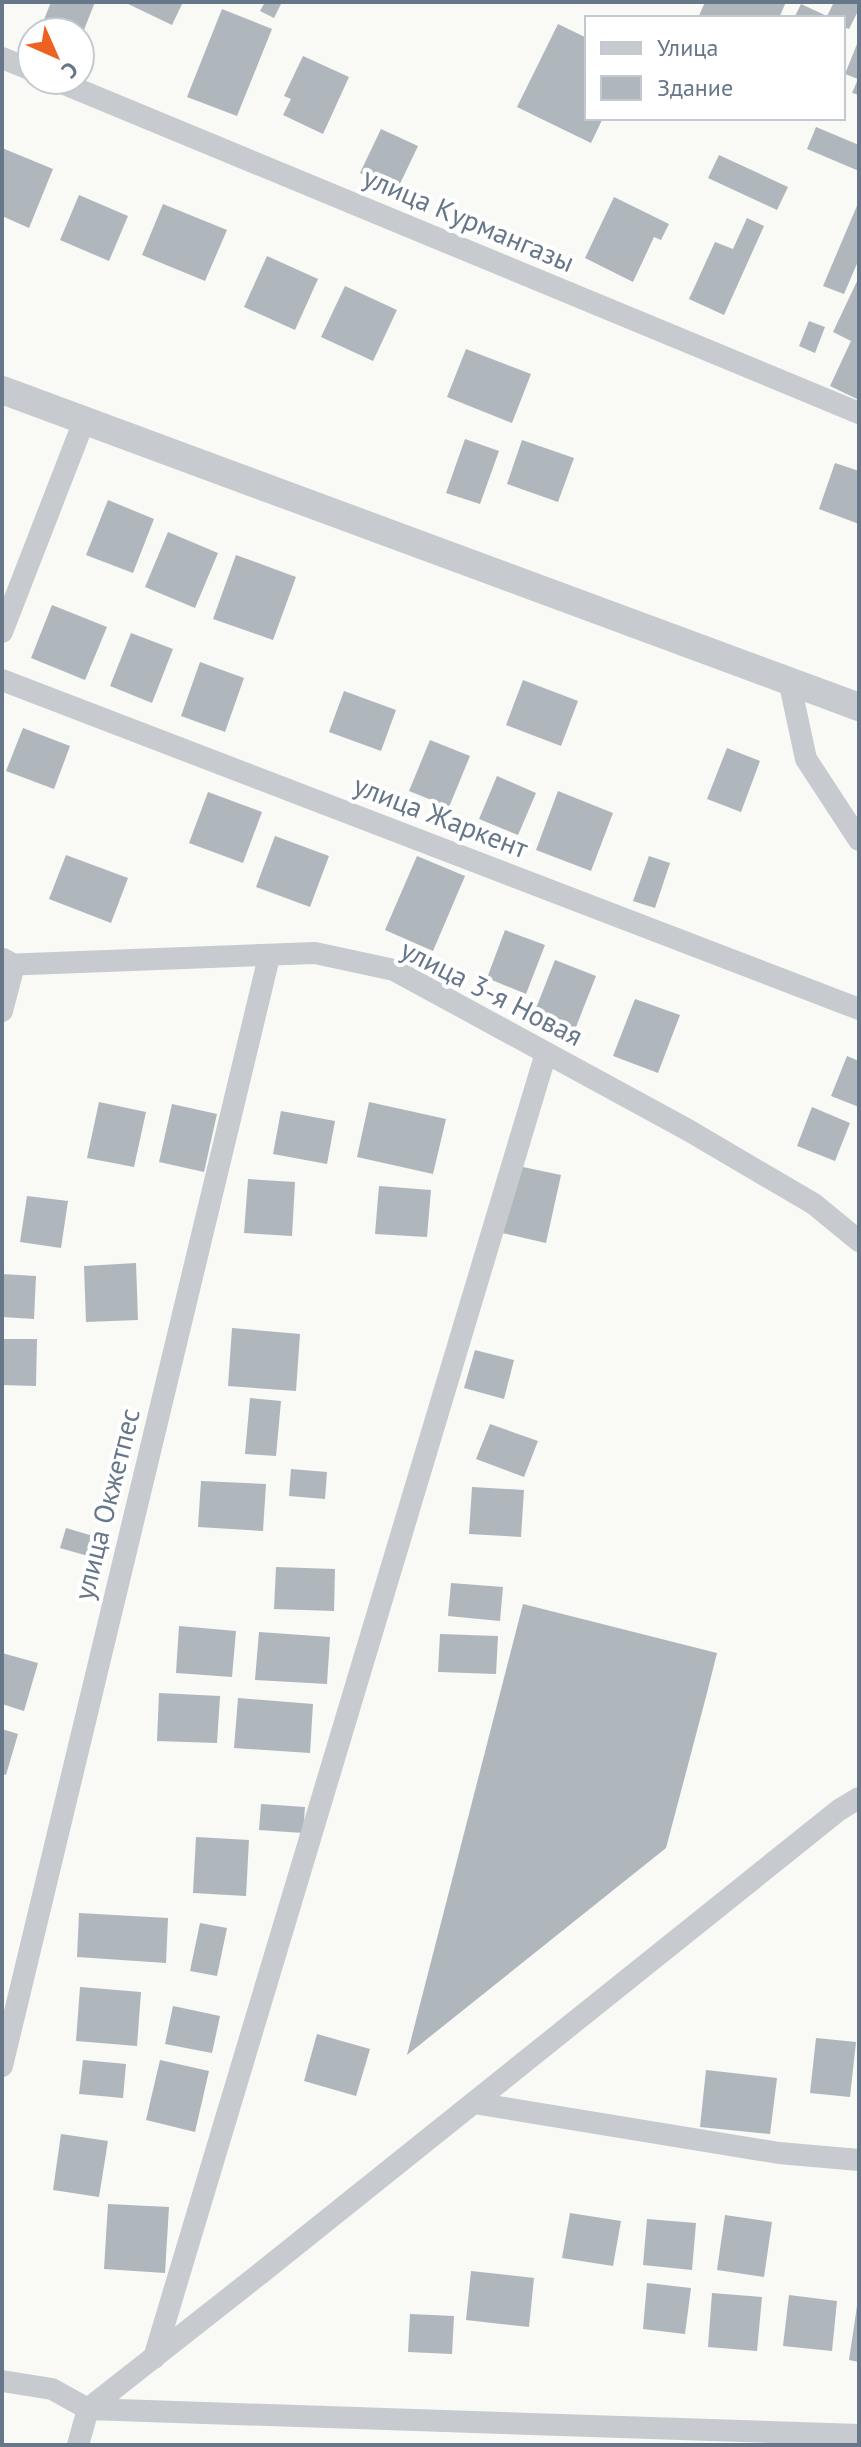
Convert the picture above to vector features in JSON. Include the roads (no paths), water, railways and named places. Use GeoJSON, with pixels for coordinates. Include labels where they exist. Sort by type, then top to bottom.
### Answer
{"type":"FeatureCollection","features":[{"type":"Feature","properties":{"kind":"street","name":"улица Курмангазы"},"geometry":{"type":"LineString","coordinates":[[94,96],[859,413]]}},
{"type":"Feature","properties":{"kind":"street"},"geometry":{"type":"LineString","coordinates":[[2,390],[859,707]]}},
{"type":"Feature","properties":{"kind":"street"},"geometry":{"type":"LineString","coordinates":[[2,632],[84,421]]}},
{"type":"Feature","properties":{"kind":"street","name":"улица Жаркент"},"geometry":{"type":"LineString","coordinates":[[2,680],[859,1009]]}},
{"type":"Feature","properties":{"kind":"street"},"geometry":{"type":"LineString","coordinates":[[789,680],[806,759],[859,840]]}},
{"type":"Feature","properties":{"kind":"street","name":"улица 3-я Новая"},"geometry":{"type":"LineString","coordinates":[[6,962],[269,957],[315,953],[394,970],[688,1130],[814,1204],[859,1241]]}},
{"type":"Feature","properties":{"kind":"street","name":"улица Окжетпес"},"geometry":{"type":"LineString","coordinates":[[2,2066],[269,957]]}},
{"type":"Feature","properties":{"kind":"street"},"geometry":{"type":"LineString","coordinates":[[2,1011],[6,962]]}},
{"type":"Feature","properties":{"kind":"street"},"geometry":{"type":"LineString","coordinates":[[154,2358],[546,1053]]}},
{"type":"Feature","properties":{"kind":"street"},"geometry":{"type":"LineString","coordinates":[[78,2445],[88,2409],[839,1810],[859,1798]]}},
{"type":"Feature","properties":{"kind":"street"},"geometry":{"type":"LineString","coordinates":[[474,2103],[779,2153],[859,2160]]}},
{"type":"Feature","properties":{"kind":"street"},"geometry":{"type":"LineString","coordinates":[[2,2381],[52,2389],[88,2409],[859,2435]]}},
{"type":"Feature","properties":{"kind":"street"},"geometry":{"type":"LineString","coordinates":[[610,2426],[650,2445]]}}]}
